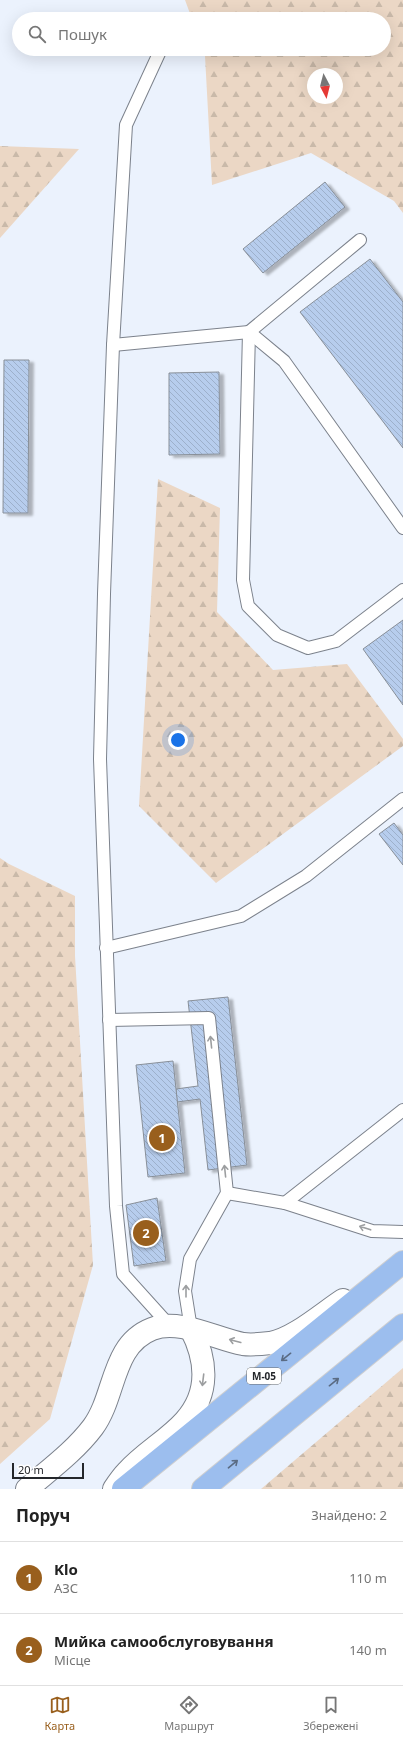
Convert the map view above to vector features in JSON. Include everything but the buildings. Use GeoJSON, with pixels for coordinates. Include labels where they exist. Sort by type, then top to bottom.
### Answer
{"type":"FeatureCollection","features":[{"type":"Feature","properties":{"kind":"highway","name":"М-05"},"geometry":{"type":"LineString","coordinates":[[123,1489],[403,1260]]}},
{"type":"Feature","properties":{"kind":"highway"},"geometry":{"type":"LineString","coordinates":[[203,1489],[403,1325]]}},
{"type":"Feature","properties":{"kind":"street"},"geometry":{"type":"LineString","coordinates":[[27,1489],[71,1450],[93,1427],[106,1403],[115,1373],[124,1352],[136,1338],[152,1328],[169,1325],[191,1329],[244,1344],[272,1342],[292,1334],[403,1260]]}},
{"type":"Feature","properties":{"kind":"street"},"geometry":{"type":"LineString","coordinates":[[114,1489],[128,1471],[185,1421],[197,1402],[204,1381],[203,1360],[191,1329]]}},
{"type":"Feature","properties":{"kind":"lane"},"geometry":{"type":"LineString","coordinates":[[158,56],[126,125],[113,345],[100,759],[116,1206],[123,1274],[169,1325]]}},
{"type":"Feature","properties":{"kind":"lane"},"geometry":{"type":"LineString","coordinates":[[113,345],[249,332],[360,240]]}},
{"type":"Feature","properties":{"kind":"lane"},"geometry":{"type":"LineString","coordinates":[[249,332],[284,361],[403,528]]}},
{"type":"Feature","properties":{"kind":"lane"},"geometry":{"type":"LineString","coordinates":[[249,332],[242,580],[248,606],[277,635],[308,648],[336,640],[403,590]]}},
{"type":"Feature","properties":{"kind":"lane"},"geometry":{"type":"LineString","coordinates":[[106,948],[241,916],[306,876],[403,799]]}},
{"type":"Feature","properties":{"kind":"lane"},"geometry":{"type":"LineString","coordinates":[[109,1020],[209,1018],[227,1193],[190,1259],[185,1292],[191,1329]]}},
{"type":"Feature","properties":{"kind":"lane"},"geometry":{"type":"LineString","coordinates":[[285,1203],[403,1110]]}},
{"type":"Feature","properties":{"kind":"lane"},"geometry":{"type":"LineString","coordinates":[[227,1193],[285,1203],[372,1231],[403,1232]]}},
{"type":"Feature","properties":{"kind":"green space"},"geometry":{"type":"Polygon","coordinates":[[[185,0],[403,0],[403,213],[394,201],[311,153],[212,185],[205,56],[391,56],[391,12],[189,12],[185,0]]]}},
{"type":"Feature","properties":{"kind":"green space"},"geometry":{"type":"Polygon","coordinates":[[[0,146],[79,149],[0,238],[0,146]]]}},
{"type":"Feature","properties":{"kind":"green space"},"geometry":{"type":"Polygon","coordinates":[[[158,479],[220,508],[217,612],[273,670],[347,664],[403,739],[403,746],[216,883],[139,806],[158,479]]]}},
{"type":"Feature","properties":{"kind":"green space"},"geometry":{"type":"Polygon","coordinates":[[[0,858],[9,864],[75,896],[75,956],[93,1265],[50,1419],[0,1464],[0,858]]]}},
{"type":"Feature","properties":{"kind":"green space"},"geometry":{"type":"Polygon","coordinates":[[[403,1368],[403,1489],[261,1489],[403,1368]]]}},
{"type":"Feature","properties":{"kind":"place","name":"Klo"},"geometry":{"type":"Point","coordinates":[162,1138]}},
{"type":"Feature","properties":{"kind":"place","name":"Мийка самообслуговування"},"geometry":{"type":"Point","coordinates":[146,1233]}}]}
